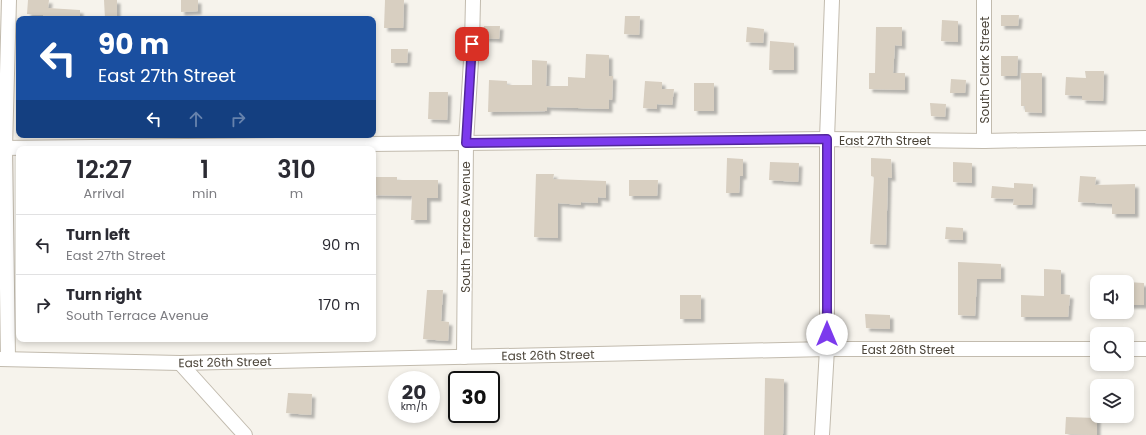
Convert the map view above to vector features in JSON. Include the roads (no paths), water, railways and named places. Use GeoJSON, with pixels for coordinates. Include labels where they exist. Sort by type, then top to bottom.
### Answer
{"type":"FeatureCollection","features":[{"type":"Feature","properties":{"kind":"street"},"geometry":{"type":"LineString","coordinates":[[4,358],[2,148],[9,0]]}},
{"type":"Feature","properties":{"kind":"street","name":"South Terrace Avenue"},"geometry":{"type":"LineString","coordinates":[[464,357],[466,143],[473,0]]}},
{"type":"Feature","properties":{"kind":"street"},"geometry":{"type":"LineString","coordinates":[[822,435],[827,349],[827,139],[832,0]]}},
{"type":"Feature","properties":{"kind":"street","name":"South Clark Street"},"geometry":{"type":"LineString","coordinates":[[984,0],[984,141]]}},
{"type":"Feature","properties":{"kind":"street","name":"East 27th Street"},"geometry":{"type":"LineString","coordinates":[[188,146],[827,139],[984,141],[1146,138]]}},
{"type":"Feature","properties":{"kind":"street","name":"East 27th Street"},"geometry":{"type":"LineString","coordinates":[[2,148],[16,148]]}},
{"type":"Feature","properties":{"kind":"street","name":"East 26th Street"},"geometry":{"type":"LineString","coordinates":[[4,358],[180,363],[827,349],[1090,349]]}},
{"type":"Feature","properties":{"kind":"street"},"geometry":{"type":"LineString","coordinates":[[1134,349],[1146,349]]}},
{"type":"Feature","properties":{"kind":"street"},"geometry":{"type":"LineString","coordinates":[[180,363],[245,435]]}}]}
